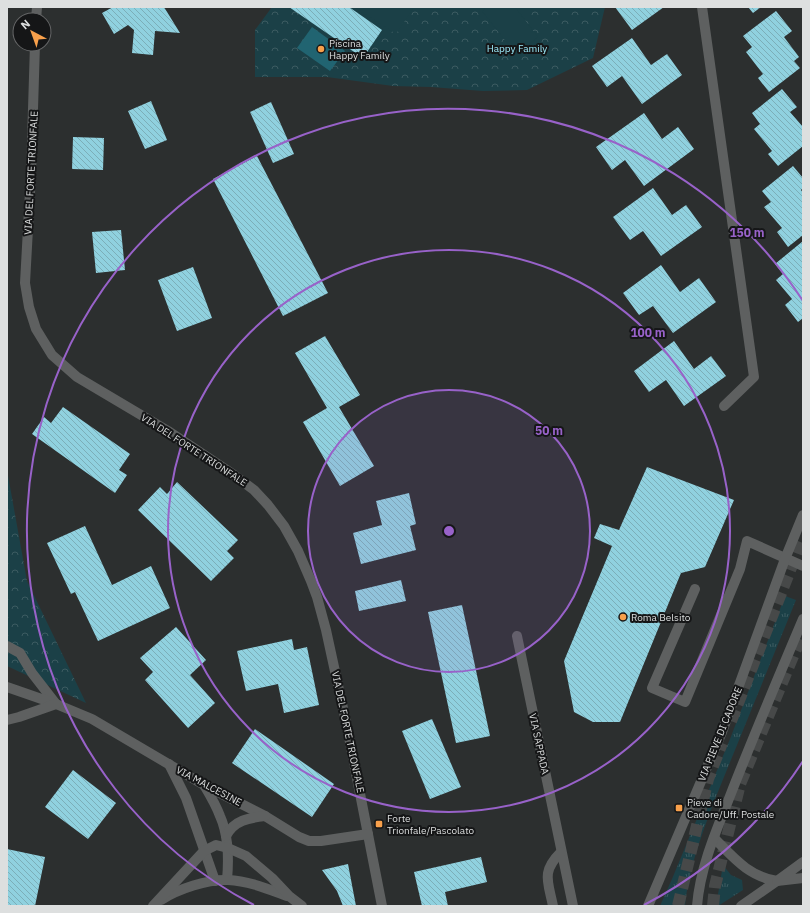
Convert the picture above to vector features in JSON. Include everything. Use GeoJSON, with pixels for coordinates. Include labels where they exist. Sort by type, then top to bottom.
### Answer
{"type":"FeatureCollection","features":[{"type":"Feature","properties":{"kind":"street"},"geometry":{"type":"LineString","coordinates":[[702,7],[754,377],[724,406]]}},
{"type":"Feature","properties":{"kind":"street","name":"VIA DEL FORTE TRIONFALE"},"geometry":{"type":"LineString","coordinates":[[35,52],[32,167],[25,283],[29,307],[36,329],[52,355],[73,374],[90,386],[168,431],[239,478],[254,490],[284,526],[304,565],[317,597],[338,685],[382,906]]}},
{"type":"Feature","properties":{"kind":"street","name":"VIA PIEVE DI CADORE"},"geometry":{"type":"LineString","coordinates":[[648,906],[724,725],[803,514]]}},
{"type":"Feature","properties":{"kind":"street"},"geometry":{"type":"LineString","coordinates":[[695,589],[652,688],[685,702],[740,569],[747,541],[803,566]]}},
{"type":"Feature","properties":{"kind":"street"},"geometry":{"type":"LineString","coordinates":[[697,906],[702,877],[714,838],[746,756],[803,619]]}},
{"type":"Feature","properties":{"kind":"street","name":"VIA SAPPADA"},"geometry":{"type":"LineString","coordinates":[[517,636],[573,906]]}},
{"type":"Feature","properties":{"kind":"street","name":"VIA MALCESINE"},"geometry":{"type":"LineString","coordinates":[[7,646],[20,653],[32,673],[56,704]]}},
{"type":"Feature","properties":{"kind":"street","name":"VIA MALCESINE"},"geometry":{"type":"LineString","coordinates":[[7,687],[56,704],[92,719],[204,785],[265,816],[299,837],[321,841],[368,834]]}},
{"type":"Feature","properties":{"kind":"street"},"geometry":{"type":"LineString","coordinates":[[7,720],[56,704]]}},
{"type":"Feature","properties":{"kind":"street"},"geometry":{"type":"LineString","coordinates":[[169,764],[186,798],[215,881]]}},
{"type":"Feature","properties":{"kind":"street"},"geometry":{"type":"LineString","coordinates":[[204,785],[221,816],[226,836],[228,848],[227,880]]}},
{"type":"Feature","properties":{"kind":"street"},"geometry":{"type":"LineString","coordinates":[[226,836],[235,824],[244,819],[265,816]]}},
{"type":"Feature","properties":{"kind":"street"},"geometry":{"type":"LineString","coordinates":[[714,838],[741,866],[756,875],[777,881],[803,878]]}},
{"type":"Feature","properties":{"kind":"street"},"geometry":{"type":"LineString","coordinates":[[153,906],[204,851],[214,845],[228,848],[246,856],[302,906]]}},
{"type":"Feature","properties":{"kind":"street"},"geometry":{"type":"LineString","coordinates":[[553,906],[547,873],[549,867],[561,852]]}},
{"type":"Feature","properties":{"kind":"street"},"geometry":{"type":"LineString","coordinates":[[741,906],[803,862]]}},
{"type":"Feature","properties":{"kind":"street"},"geometry":{"type":"LineString","coordinates":[[153,906],[177,892],[196,885],[227,880],[263,887],[289,896]]}},
{"type":"Feature","properties":{"kind":"green space","name":"Happy Family"},"geometry":{"type":"Polygon","coordinates":[[[272,7],[605,7],[593,58],[527,90],[483,91],[393,86],[327,77],[255,77],[255,30],[272,7]]]}},
{"type":"Feature","properties":{"kind":"green space"},"geometry":{"type":"Polygon","coordinates":[[[354,7],[414,7],[396,34],[354,7]]]}},
{"type":"Feature","properties":{"kind":"green space"},"geometry":{"type":"Polygon","coordinates":[[[487,7],[515,7],[538,37],[516,54],[482,11],[487,7]]]}},
{"type":"Feature","properties":{"kind":"green space"},"geometry":{"type":"Polygon","coordinates":[[[7,470],[27,581],[86,703],[7,666],[7,470]]]}},
{"type":"Feature","properties":{"kind":"green space"},"geometry":{"type":"Polygon","coordinates":[[[785,596],[796,600],[708,816],[692,867],[685,906],[660,906],[730,739],[785,596]]]}},
{"type":"Feature","properties":{"kind":"green space"},"geometry":{"type":"Polygon","coordinates":[[[723,865],[731,875],[742,880],[743,890],[716,906],[723,865]]]}},
{"type":"Feature","properties":{"kind":"shaded area","name":"Piscina Happy Family"},"geometry":{"type":"Polygon","coordinates":[[[312,27],[345,51],[330,71],[297,48],[312,27]]]}},
{"type":"Feature","properties":{"kind":"building"},"geometry":{"type":"Polygon","coordinates":[[[113,7],[164,7],[180,33],[155,31],[153,55],[132,53],[134,30],[128,25],[114,34],[102,13],[113,7]]]}},
{"type":"Feature","properties":{"kind":"building"},"geometry":{"type":"Polygon","coordinates":[[[289,7],[349,7],[382,30],[363,58],[289,7]]]}},
{"type":"Feature","properties":{"kind":"building"},"geometry":{"type":"Polygon","coordinates":[[[615,7],[664,7],[632,30],[615,7]]]}},
{"type":"Feature","properties":{"kind":"building"},"geometry":{"type":"Polygon","coordinates":[[[748,7],[761,7],[753,13],[748,7]]]}},
{"type":"Feature","properties":{"kind":"building"},"geometry":{"type":"Polygon","coordinates":[[[776,11],[792,31],[784,37],[799,57],[794,61],[800,68],[769,92],[758,78],[763,74],[746,52],[752,47],[743,36],[776,11]]]}},
{"type":"Feature","properties":{"kind":"building"},"geometry":{"type":"Polygon","coordinates":[[[632,38],[651,65],[667,54],[682,75],[642,104],[622,76],[607,87],[592,66],[632,38]]]}},
{"type":"Feature","properties":{"kind":"building"},"geometry":{"type":"Polygon","coordinates":[[[782,89],[797,107],[790,112],[803,127],[803,146],[778,166],[768,154],[772,151],[754,129],[760,124],[752,113],[782,89]]]}},
{"type":"Feature","properties":{"kind":"building"},"geometry":{"type":"Polygon","coordinates":[[[151,101],[167,140],[145,149],[128,111],[151,101]]]}},
{"type":"Feature","properties":{"kind":"building"},"geometry":{"type":"Polygon","coordinates":[[[271,102],[294,154],[273,163],[250,112],[271,102]]]}},
{"type":"Feature","properties":{"kind":"building"},"geometry":{"type":"Polygon","coordinates":[[[644,113],[662,139],[678,127],[694,149],[644,186],[625,160],[612,170],[596,147],[644,113]]]}},
{"type":"Feature","properties":{"kind":"building"},"geometry":{"type":"Polygon","coordinates":[[[73,137],[104,138],[103,170],[72,169],[73,137]]]}},
{"type":"Feature","properties":{"kind":"building"},"geometry":{"type":"Polygon","coordinates":[[[257,156],[328,293],[283,316],[213,179],[257,156]]]}},
{"type":"Feature","properties":{"kind":"building"},"geometry":{"type":"Polygon","coordinates":[[[793,166],[803,178],[803,188],[801,190],[803,193],[803,235],[788,247],[777,232],[782,228],[764,207],[771,202],[762,191],[793,166]]]}},
{"type":"Feature","properties":{"kind":"building"},"geometry":{"type":"Polygon","coordinates":[[[653,188],[672,215],[686,205],[702,227],[661,256],[643,231],[630,240],[613,217],[653,188]]]}},
{"type":"Feature","properties":{"kind":"building"},"geometry":{"type":"Polygon","coordinates":[[[121,230],[125,270],[96,273],[92,232],[121,230]]]}},
{"type":"Feature","properties":{"kind":"building"},"geometry":{"type":"Polygon","coordinates":[[[803,241],[803,318],[798,322],[785,305],[792,299],[776,280],[783,274],[775,264],[803,241]]]}},
{"type":"Feature","properties":{"kind":"building"},"geometry":{"type":"Polygon","coordinates":[[[661,265],[680,292],[699,278],[716,302],[673,333],[653,306],[639,315],[623,293],[661,265]]]}},
{"type":"Feature","properties":{"kind":"building"},"geometry":{"type":"Polygon","coordinates":[[[193,267],[212,318],[177,331],[158,280],[193,267]]]}},
{"type":"Feature","properties":{"kind":"building"},"geometry":{"type":"Polygon","coordinates":[[[325,336],[360,395],[339,407],[374,466],[340,486],[303,422],[327,408],[295,353],[325,336]]]}},
{"type":"Feature","properties":{"kind":"building"},"geometry":{"type":"Polygon","coordinates":[[[674,341],[694,369],[711,356],[726,376],[684,406],[666,380],[649,392],[634,371],[674,341]]]}},
{"type":"Feature","properties":{"kind":"building"},"geometry":{"type":"Polygon","coordinates":[[[63,407],[130,454],[119,470],[127,475],[115,493],[32,434],[44,417],[51,423],[63,407]]]}},
{"type":"Feature","properties":{"kind":"building","name":"Roma Belsito"},"geometry":{"type":"Polygon","coordinates":[[[647,467],[734,500],[705,567],[681,573],[620,722],[593,722],[574,712],[564,661],[612,546],[594,538],[600,524],[619,530],[647,467]]]}},
{"type":"Feature","properties":{"kind":"building"},"geometry":{"type":"Polygon","coordinates":[[[177,482],[238,540],[227,551],[234,558],[211,581],[138,510],[160,487],[167,494],[177,482]]]}},
{"type":"Feature","properties":{"kind":"building"},"geometry":{"type":"Polygon","coordinates":[[[409,493],[416,524],[410,526],[416,550],[361,564],[353,533],[382,525],[376,501],[409,493]]]}},
{"type":"Feature","properties":{"kind":"building"},"geometry":{"type":"Polygon","coordinates":[[[85,526],[112,585],[151,566],[170,608],[98,641],[75,592],[71,594],[47,543],[85,526]]]}},
{"type":"Feature","properties":{"kind":"building"},"geometry":{"type":"Polygon","coordinates":[[[401,580],[406,601],[359,611],[355,591],[401,580]]]}},
{"type":"Feature","properties":{"kind":"building"},"geometry":{"type":"Polygon","coordinates":[[[462,605],[490,736],[456,743],[428,612],[462,605]]]}},
{"type":"Feature","properties":{"kind":"building"},"geometry":{"type":"Polygon","coordinates":[[[176,627],[206,660],[190,675],[215,703],[188,728],[145,680],[153,672],[140,658],[176,627]]]}},
{"type":"Feature","properties":{"kind":"building"},"geometry":{"type":"Polygon","coordinates":[[[292,639],[294,650],[307,647],[319,705],[284,713],[278,684],[246,691],[237,651],[292,639]]]}},
{"type":"Feature","properties":{"kind":"building"},"geometry":{"type":"Polygon","coordinates":[[[432,719],[461,787],[430,799],[402,731],[432,719]]]}},
{"type":"Feature","properties":{"kind":"building"},"geometry":{"type":"Polygon","coordinates":[[[255,729],[334,784],[312,817],[232,763],[255,729]]]}},
{"type":"Feature","properties":{"kind":"building"},"geometry":{"type":"Polygon","coordinates":[[[73,770],[116,803],[88,839],[45,807],[73,770]]]}},
{"type":"Feature","properties":{"kind":"building"},"geometry":{"type":"Polygon","coordinates":[[[7,849],[45,857],[35,906],[7,906],[7,849]]]}},
{"type":"Feature","properties":{"kind":"building"},"geometry":{"type":"Polygon","coordinates":[[[481,857],[487,882],[445,892],[448,906],[422,906],[414,872],[481,857]]]}},
{"type":"Feature","properties":{"kind":"building"},"geometry":{"type":"Polygon","coordinates":[[[348,864],[356,906],[343,906],[337,891],[322,870],[348,864]]]}},
{"type":"Feature","properties":{"kind":"tunnel"},"geometry":{"type":"LineString","coordinates":[[731,721],[803,537]]}},
{"type":"Feature","properties":{"kind":"tunnel"},"geometry":{"type":"LineString","coordinates":[[713,906],[715,886],[740,784],[803,632]]}},
{"type":"Feature","properties":{"kind":"tunnel"},"geometry":{"type":"LineString","coordinates":[[678,906],[708,779],[722,743]]}},
{"type":"Feature","properties":{"kind":"place","name":"Piscina Happy Family"},"geometry":{"type":"Point","coordinates":[321,49]}},
{"type":"Feature","properties":{"kind":"place","name":"Roma Belsito"},"geometry":{"type":"Point","coordinates":[623,617]}},
{"type":"Feature","properties":{"kind":"place","name":"Pieve di Cadore/Uff. Postale"},"geometry":{"type":"Point","coordinates":[679,808]}},
{"type":"Feature","properties":{"kind":"place","name":"Forte Trionfale/Pascolato"},"geometry":{"type":"Point","coordinates":[379,824]}}]}
